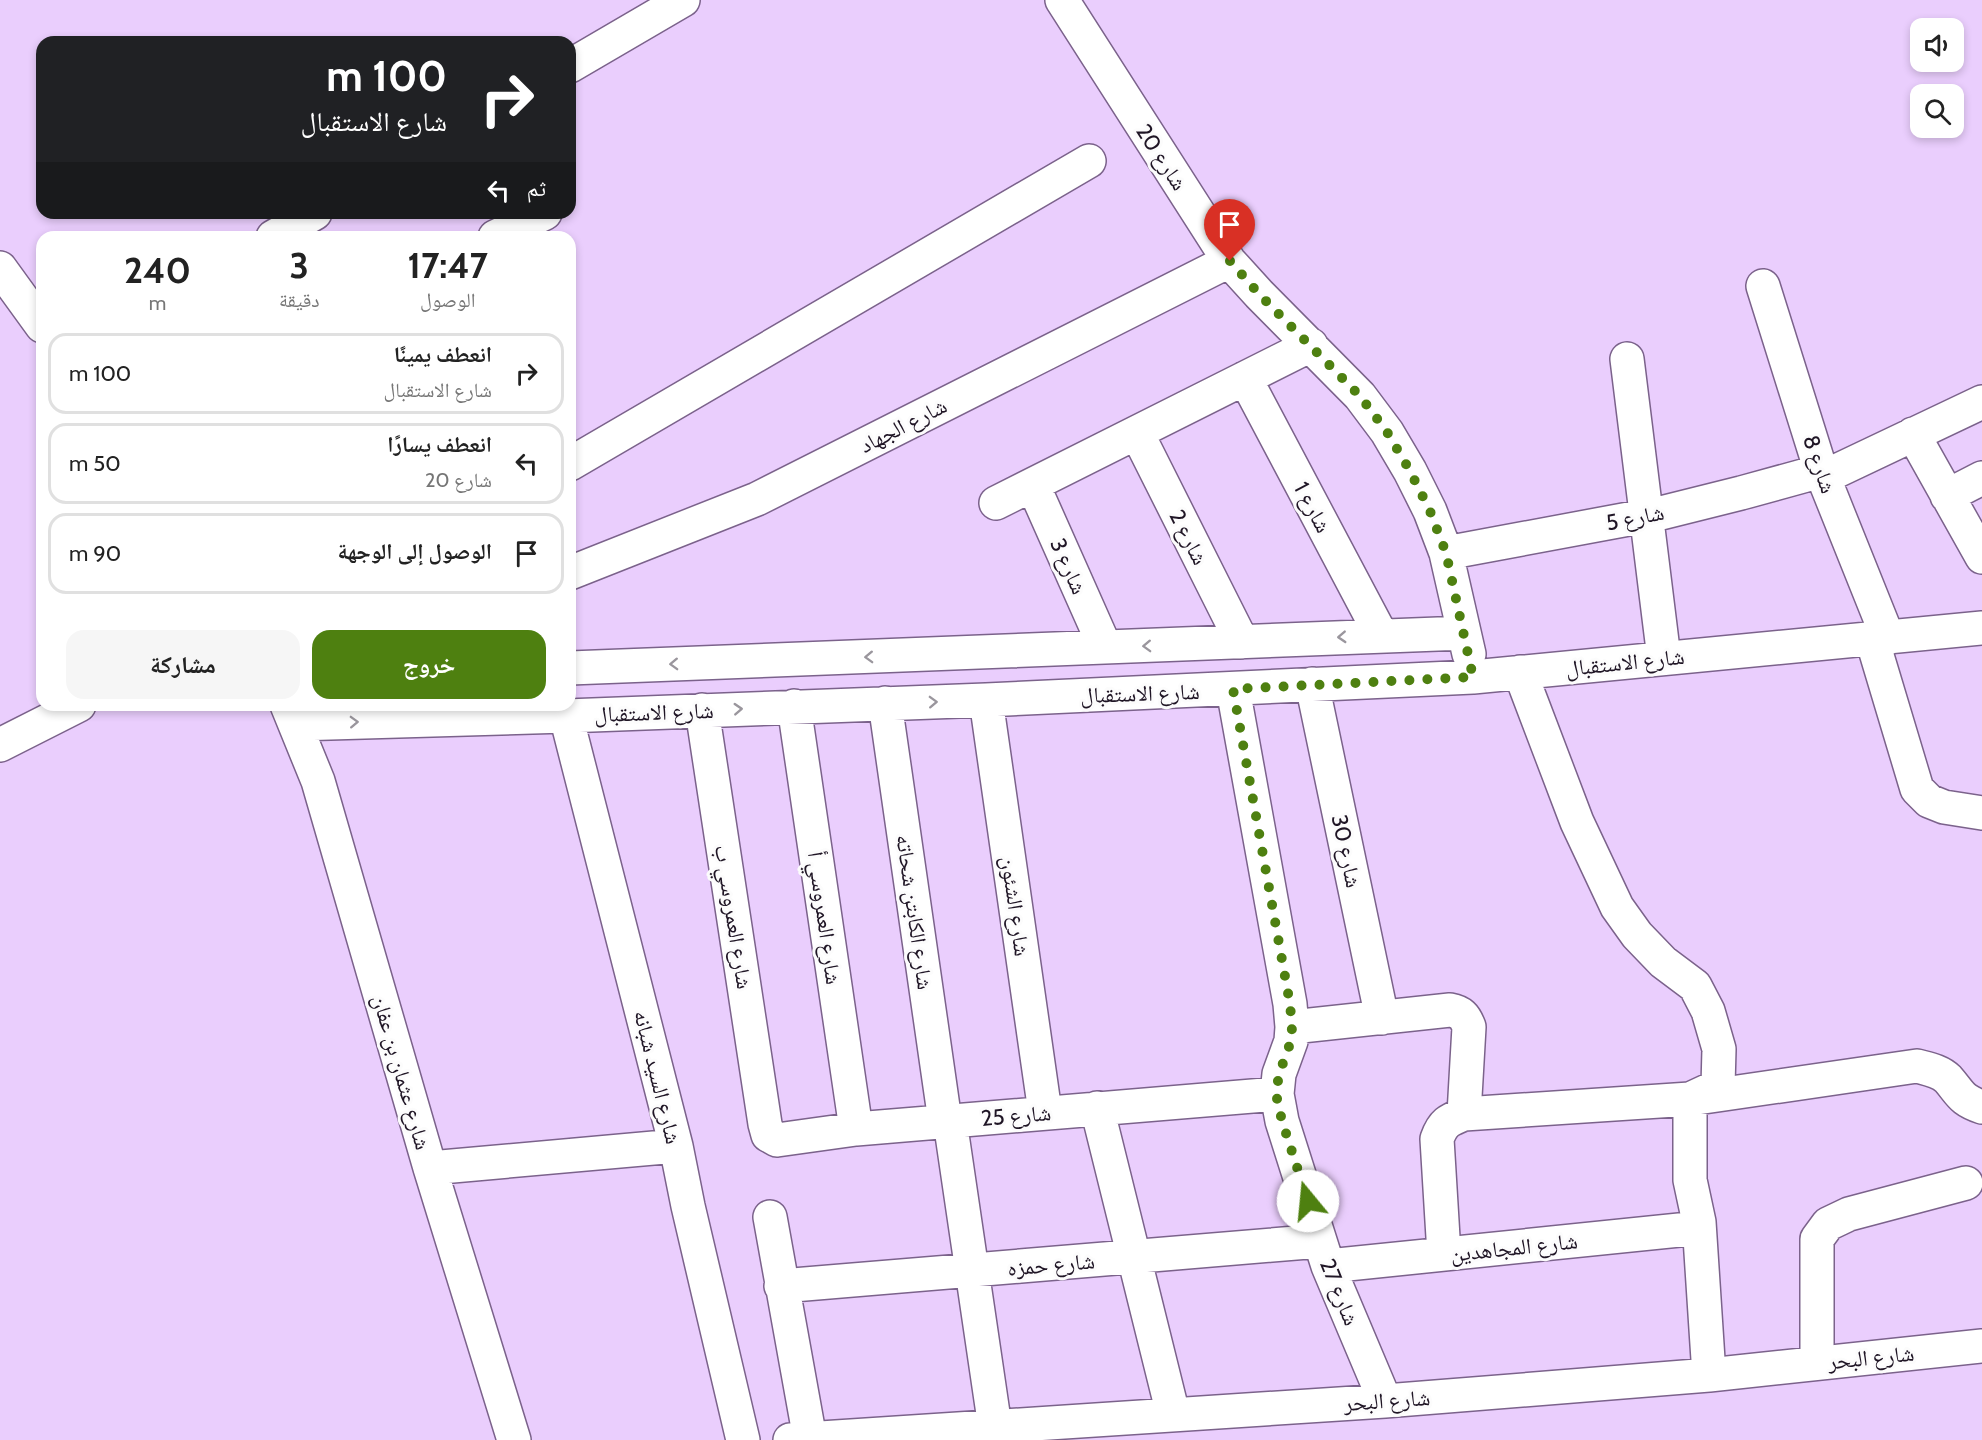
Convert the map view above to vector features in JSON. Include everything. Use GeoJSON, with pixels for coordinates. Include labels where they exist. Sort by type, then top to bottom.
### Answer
{"type":"FeatureCollection","features":[{"type":"Feature","properties":{"kind":"street"},"geometry":{"type":"LineString","coordinates":[[576,62],[683,0]]}},
{"type":"Feature","properties":{"kind":"street","name":"شارع 20"},"geometry":{"type":"LineString","coordinates":[[1062,0],[1230,261],[1259,294],[1360,396],[1387,432],[1430,511],[1446,553],[1473,677]]}},
{"type":"Feature","properties":{"kind":"street"},"geometry":{"type":"LineString","coordinates":[[576,460],[1089,161]]}},
{"type":"Feature","properties":{"kind":"street"},"geometry":{"type":"LineString","coordinates":[[284,231],[304,219]]}},
{"type":"Feature","properties":{"kind":"street"},"geometry":{"type":"LineString","coordinates":[[508,231],[532,219]]}},
{"type":"Feature","properties":{"kind":"street","name":"شارع الجهاد"},"geometry":{"type":"LineString","coordinates":[[576,571],[757,499],[1230,261]]}},
{"type":"Feature","properties":{"kind":"street"},"geometry":{"type":"LineString","coordinates":[[0,268],[36,318]]}},
{"type":"Feature","properties":{"kind":"street","name":"شارع 8"},"geometry":{"type":"LineString","coordinates":[[1762,286],[1823,474],[1880,638],[1917,789],[1929,801],[1944,807],[1982,813]]}},
{"type":"Feature","properties":{"kind":"street"},"geometry":{"type":"LineString","coordinates":[[996,503],[1311,345]]}},
{"type":"Feature","properties":{"kind":"street"},"geometry":{"type":"LineString","coordinates":[[1627,359],[1664,658]]}},
{"type":"Feature","properties":{"kind":"street","name":"شارع 1"},"geometry":{"type":"LineString","coordinates":[[1245,378],[1381,635]]}},
{"type":"Feature","properties":{"kind":"street","name":"شارع 5"},"geometry":{"type":"LineString","coordinates":[[1446,553],[1647,515],[1823,474],[1982,402]]}},
{"type":"Feature","properties":{"kind":"street","name":"شارع 2"},"geometry":{"type":"LineString","coordinates":[[1137,433],[1242,642]]}},
{"type":"Feature","properties":{"kind":"street"},"geometry":{"type":"LineString","coordinates":[[1913,434],[1982,557]]}},
{"type":"Feature","properties":{"kind":"street"},"geometry":{"type":"LineString","coordinates":[[1947,496],[1982,478]]}},
{"type":"Feature","properties":{"kind":"street","name":"شارع 3"},"geometry":{"type":"LineString","coordinates":[[1033,485],[1106,647]]}},
{"type":"Feature","properties":{"kind":"street","name":"شارع الاستقبال"},"geometry":{"type":"LineString","coordinates":[[291,714],[566,716],[986,700],[1473,677],[1982,628]]}},
{"type":"Feature","properties":{"kind":"street","name":"شارع الاستقبال"},"geometry":{"type":"LineString","coordinates":[[576,668],[1464,633]]}},
{"type":"Feature","properties":{"kind":"street"},"geometry":{"type":"LineString","coordinates":[[1520,672],[1577,822],[1617,907],[1637,935],[1663,962],[1695,986],[1708,1011],[1719,1049],[1718,1086],[1690,1099]]}},
{"type":"Feature","properties":{"kind":"street","name":"شارع 30"},"geometry":{"type":"LineString","coordinates":[[1312,684],[1382,1018]]}},
{"type":"Feature","properties":{"kind":"street","name":"شارع 27"},"geometry":{"type":"LineString","coordinates":[[1233,689],[1290,1004],[1292,1027],[1289,1049],[1279,1074],[1276,1094],[1282,1121],[1324,1254],[1385,1401]]}},
{"type":"Feature","properties":{"kind":"street","name":"شارع الشئون"},"geometry":{"type":"LineString","coordinates":[[986,700],[1045,1112]]}},
{"type":"Feature","properties":{"kind":"street","name":"شارع الكابتن شحاته"},"geometry":{"type":"LineString","coordinates":[[885,703],[995,1426]]}},
{"type":"Feature","properties":{"kind":"street","name":"شارع العمروسي أ"},"geometry":{"type":"LineString","coordinates":[[794,706],[856,1129]]}},
{"type":"Feature","properties":{"kind":"street","name":"شارع العمروسي ب"},"geometry":{"type":"LineString","coordinates":[[702,710],[765,1124]]}},
{"type":"Feature","properties":{"kind":"street"},"geometry":{"type":"LineString","coordinates":[[0,745],[67,711]]}},
{"type":"Feature","properties":{"kind":"street","name":"شارع عثمان بن عفان"},"geometry":{"type":"LineString","coordinates":[[291,714],[318,781],[430,1168],[514,1440]]}},
{"type":"Feature","properties":{"kind":"street","name":"شارع السيد شبانه"},"geometry":{"type":"LineString","coordinates":[[566,716],[676,1146],[743,1440]]}},
{"type":"Feature","properties":{"kind":"street"},"geometry":{"type":"LineString","coordinates":[[1292,1027],[1450,1010],[1460,1012],[1466,1018],[1468,1027],[1464,1114]]}},
{"type":"Feature","properties":{"kind":"street"},"geometry":{"type":"LineString","coordinates":[[1444,1254],[1437,1139],[1441,1128],[1450,1119],[1464,1114],[1690,1099],[1917,1066],[1933,1070],[1947,1078],[1958,1093],[1982,1107]]}},
{"type":"Feature","properties":{"kind":"street","name":"شارع 25"},"geometry":{"type":"LineString","coordinates":[[765,1124],[768,1135],[777,1140],[856,1129],[1276,1094]]}},
{"type":"Feature","properties":{"kind":"street"},"geometry":{"type":"LineString","coordinates":[[1690,1099],[1690,1180],[1699,1228],[1709,1375]]}},
{"type":"Feature","properties":{"kind":"street"},"geometry":{"type":"LineString","coordinates":[[1097,1108],[1173,1414]]}},
{"type":"Feature","properties":{"kind":"street"},"geometry":{"type":"LineString","coordinates":[[430,1168],[676,1146]]}},
{"type":"Feature","properties":{"kind":"street"},"geometry":{"type":"LineString","coordinates":[[1817,1363],[1818,1239],[1828,1224],[1849,1214],[1966,1183]]}},
{"type":"Feature","properties":{"kind":"street"},"geometry":{"type":"LineString","coordinates":[[770,1216],[800,1439]]}},
{"type":"Feature","properties":{"kind":"street","name":"شارع المجاهدين"},"geometry":{"type":"LineString","coordinates":[[1324,1254],[1444,1254],[1699,1228]]}},
{"type":"Feature","properties":{"kind":"street","name":"شارع حمزه"},"geometry":{"type":"LineString","coordinates":[[781,1286],[1133,1257],[1324,1254]]}},
{"type":"Feature","properties":{"kind":"street","name":"شارع البحر"},"geometry":{"type":"LineString","coordinates":[[800,1439],[1385,1401],[1709,1375],[1982,1346]]}},
{"type":"Feature","properties":{"kind":"route"},"geometry":{"type":"LineString","coordinates":[[1230,261],[1259,294],[1360,396],[1387,432],[1410,471],[1430,511],[1446,553],[1473,677],[1233,689],[1290,1004],[1291,1041],[1279,1074],[1276,1094],[1282,1121],[1308,1201]]}}]}
